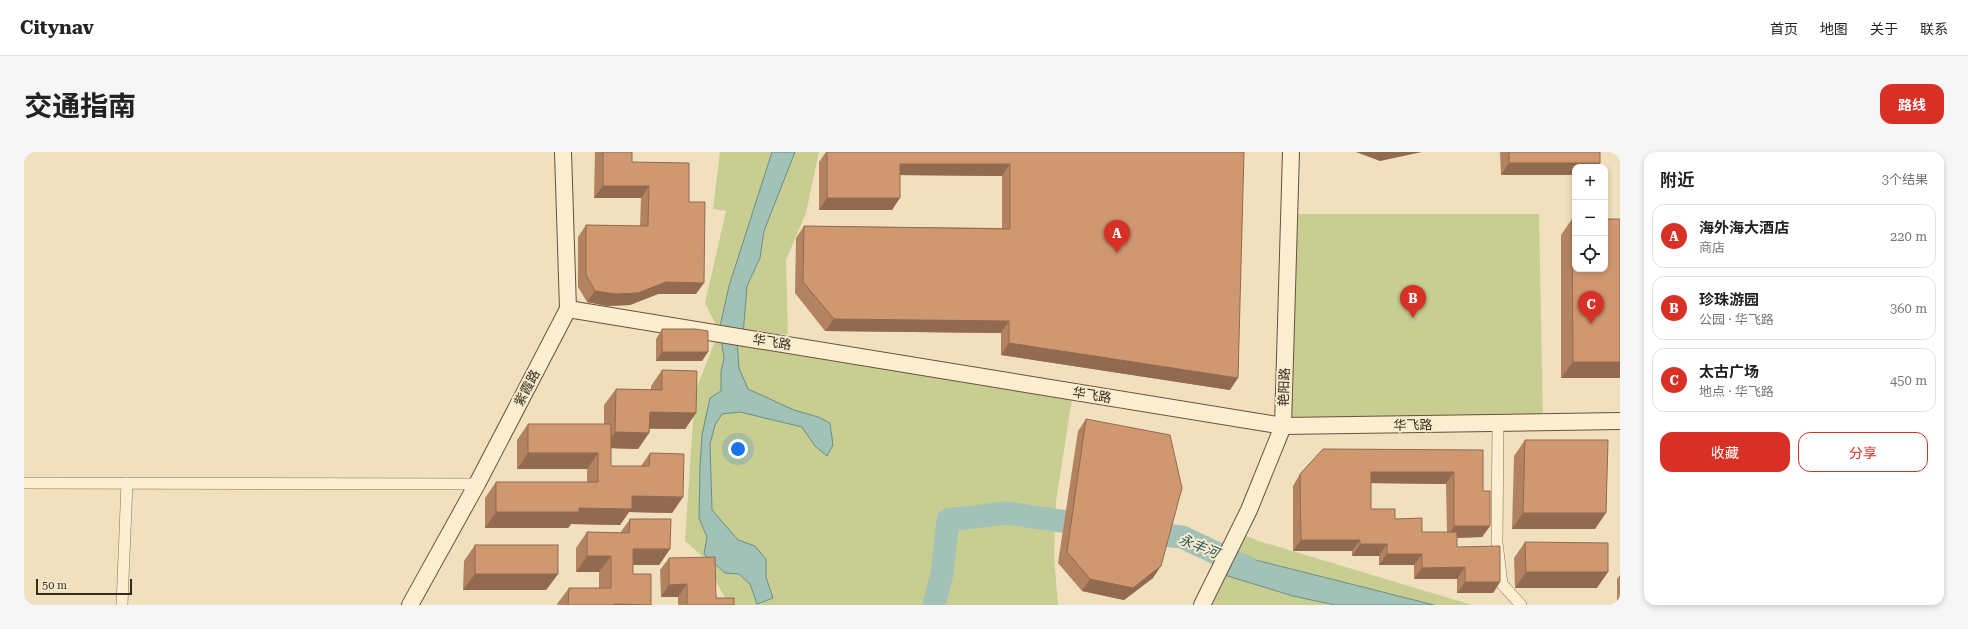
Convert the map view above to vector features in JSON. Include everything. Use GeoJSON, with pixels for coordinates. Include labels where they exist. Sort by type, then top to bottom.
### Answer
{"type":"FeatureCollection","features":[{"type":"Feature","properties":{"kind":"street","name":"紫霞路"},"geometry":{"type":"LineString","coordinates":[[410,605],[476,484],[568,309],[563,152]]}},
{"type":"Feature","properties":{"kind":"street","name":"艳阳路"},"geometry":{"type":"LineString","coordinates":[[1202,605],[1249,510],[1283,426],[1291,152]]}},
{"type":"Feature","properties":{"kind":"street","name":"华飞路"},"geometry":{"type":"LineString","coordinates":[[568,309],[1283,426],[1620,422]]}},
{"type":"Feature","properties":{"kind":"street"},"geometry":{"type":"LineString","coordinates":[[1498,423],[1497,543],[1502,584],[1521,605]]}},
{"type":"Feature","properties":{"kind":"street"},"geometry":{"type":"LineString","coordinates":[[24,483],[476,484]]}},
{"type":"Feature","properties":{"kind":"street"},"geometry":{"type":"LineString","coordinates":[[122,605],[127,483]]}},
{"type":"Feature","properties":{"kind":"green space"},"geometry":{"type":"Polygon","coordinates":[[[720,152],[819,152],[806,213],[786,260],[788,334],[746,335],[1073,392],[1056,501],[1054,556],[1058,605],[729,605],[702,556],[685,541],[695,392],[719,331],[705,303],[726,211],[713,209],[720,152]]]}},
{"type":"Feature","properties":{"kind":"green space"},"geometry":{"type":"Polygon","coordinates":[[[1289,214],[1539,214],[1543,423],[1283,426],[1289,214]]]}},
{"type":"Feature","properties":{"kind":"green space"},"geometry":{"type":"Polygon","coordinates":[[[1238,533],[1259,541],[1472,605],[1434,605],[1228,553],[1238,533]]]}},
{"type":"Feature","properties":{"kind":"green space"},"geometry":{"type":"Polygon","coordinates":[[[1218,573],[1293,596],[1335,605],[1202,605],[1218,573]]]}},
{"type":"Feature","properties":{"kind":"water"},"geometry":{"type":"Polygon","coordinates":[[[772,152],[795,152],[764,231],[760,258],[747,286],[743,335],[719,331],[729,286],[772,152]]]}},
{"type":"Feature","properties":{"kind":"water"},"geometry":{"type":"Polygon","coordinates":[[[721,338],[737,340],[739,368],[748,389],[794,410],[818,417],[830,423],[833,445],[827,456],[815,446],[802,427],[740,412],[722,414],[715,425],[710,444],[712,510],[738,540],[755,546],[766,559],[766,577],[773,598],[757,604],[750,584],[739,574],[725,573],[704,554],[707,537],[699,518],[702,435],[710,398],[721,391],[721,372],[724,358],[721,338]]]}},
{"type":"Feature","properties":{"kind":"water"},"geometry":{"type":"Polygon","coordinates":[[[1228,553],[1434,605],[1335,605],[1293,596],[1218,573],[1228,553]]]}},
{"type":"Feature","properties":{"kind":"building"},"geometry":{"type":"Polygon","coordinates":[[[603,152],[632,152],[632,162],[689,163],[689,202],[705,202],[704,283],[666,282],[638,293],[616,294],[595,291],[586,275],[586,225],[648,226],[649,186],[603,186],[603,152]]]}},
{"type":"Feature","properties":{"kind":"building"},"geometry":{"type":"Polygon","coordinates":[[[827,152],[1244,152],[1238,378],[1009,343],[1009,321],[834,319],[803,282],[804,226],[1010,229],[1010,164],[900,164],[900,198],[827,198],[827,152]]]}},
{"type":"Feature","properties":{"kind":"building"},"geometry":{"type":"Polygon","coordinates":[[[1509,152],[1600,152],[1600,163],[1509,163],[1509,152]]]}},
{"type":"Feature","properties":{"kind":"building"},"geometry":{"type":"Polygon","coordinates":[[[1608,219],[1620,219],[1620,362],[1573,362],[1572,272],[1608,272],[1608,219]]]}},
{"type":"Feature","properties":{"kind":"building"},"geometry":{"type":"Polygon","coordinates":[[[662,329],[695,329],[708,331],[708,352],[662,352],[662,329]]]}},
{"type":"Feature","properties":{"kind":"building"},"geometry":{"type":"Polygon","coordinates":[[[662,370],[697,371],[696,413],[650,412],[649,433],[615,432],[616,389],[662,390],[662,370]]]}},
{"type":"Feature","properties":{"kind":"building"},"geometry":{"type":"Polygon","coordinates":[[[1086,419],[1170,435],[1182,488],[1161,566],[1133,588],[1090,579],[1067,552],[1086,419]]]}},
{"type":"Feature","properties":{"kind":"building"},"geometry":{"type":"Polygon","coordinates":[[[528,424],[611,424],[611,466],[649,466],[650,453],[684,454],[683,497],[632,496],[632,509],[579,508],[579,512],[496,512],[496,482],[598,482],[598,453],[528,453],[528,424]]]}},
{"type":"Feature","properties":{"kind":"building"},"geometry":{"type":"Polygon","coordinates":[[[1525,440],[1608,440],[1606,513],[1523,513],[1525,440]]]}},
{"type":"Feature","properties":{"kind":"building"},"geometry":{"type":"Polygon","coordinates":[[[1323,449],[1483,450],[1483,491],[1490,491],[1490,526],[1454,526],[1454,472],[1371,472],[1371,509],[1395,509],[1395,519],[1422,518],[1422,532],[1457,532],[1457,547],[1500,546],[1500,582],[1465,582],[1465,567],[1422,568],[1422,554],[1387,554],[1387,544],[1360,544],[1360,540],[1301,540],[1300,474],[1323,449]]]}},
{"type":"Feature","properties":{"kind":"building"},"geometry":{"type":"Polygon","coordinates":[[[630,519],[671,519],[670,549],[633,549],[633,574],[651,574],[651,605],[568,605],[569,588],[611,588],[611,556],[587,556],[587,532],[629,533],[630,519]]]}},
{"type":"Feature","properties":{"kind":"building"},"geometry":{"type":"Polygon","coordinates":[[[1525,542],[1608,543],[1608,572],[1526,572],[1525,542]]]}},
{"type":"Feature","properties":{"kind":"building"},"geometry":{"type":"Polygon","coordinates":[[[475,545],[558,545],[558,574],[475,574],[475,545]]]}},
{"type":"Feature","properties":{"kind":"building"},"geometry":{"type":"Polygon","coordinates":[[[715,557],[716,598],[734,598],[734,605],[687,605],[687,584],[669,585],[669,558],[715,557]]]}},
{"type":"Feature","properties":{"kind":"waterway","name":"永丰河"},"geometry":{"type":"LineString","coordinates":[[934,605],[942,573],[948,520],[1006,513],[1095,526]]}},
{"type":"Feature","properties":{"kind":"waterway","name":"永丰河"},"geometry":{"type":"LineString","coordinates":[[1138,532],[1182,537],[1246,567]]}},
{"type":"Feature","properties":{"kind":"place","name":"海外海大酒店"},"geometry":{"type":"Point","coordinates":[1117,253]}},
{"type":"Feature","properties":{"kind":"place","name":"珍珠游园"},"geometry":{"type":"Point","coordinates":[1413,318]}},
{"type":"Feature","properties":{"kind":"place","name":"太古广场"},"geometry":{"type":"Point","coordinates":[1591,324]}}]}
